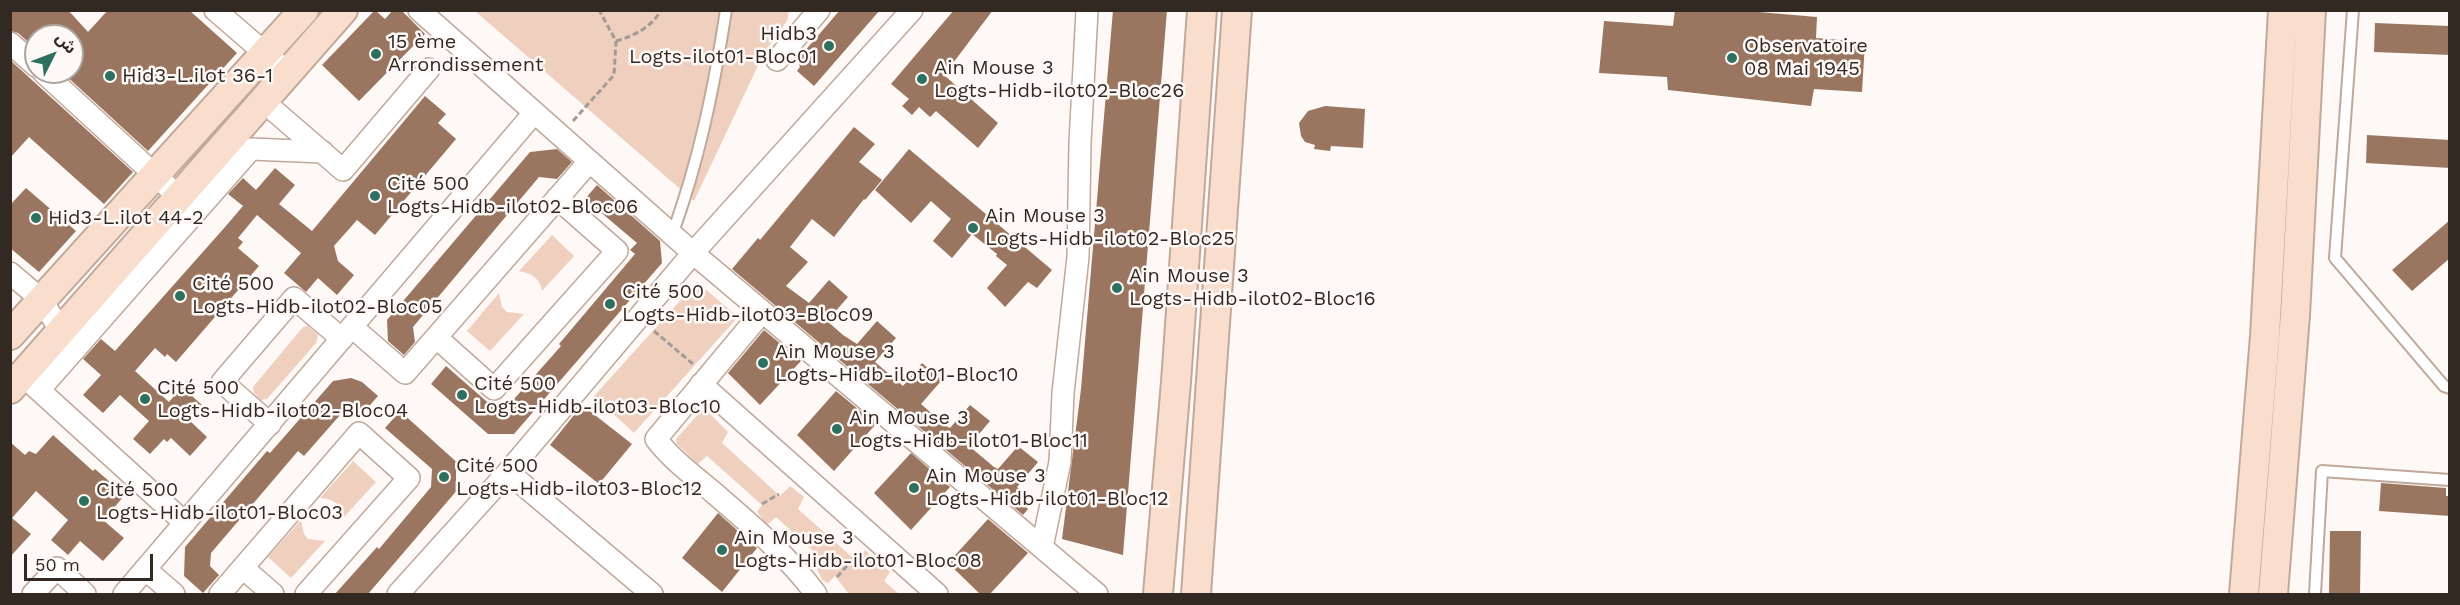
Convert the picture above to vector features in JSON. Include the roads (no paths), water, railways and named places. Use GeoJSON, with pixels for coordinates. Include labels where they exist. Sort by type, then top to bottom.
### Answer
{"type":"FeatureCollection","features":[{"type":"Feature","properties":{"kind":"street"},"geometry":{"type":"LineString","coordinates":[[215,10],[288,73]]}},
{"type":"Feature","properties":{"kind":"street"},"geometry":{"type":"LineString","coordinates":[[10,335],[304,10]]}},
{"type":"Feature","properties":{"kind":"street"},"geometry":{"type":"LineString","coordinates":[[24,385],[61,332],[343,10]]}},
{"type":"Feature","properties":{"kind":"street"},"geometry":{"type":"LineString","coordinates":[[418,10],[672,235],[1097,594]]}},
{"type":"Feature","properties":{"kind":"street"},"geometry":{"type":"LineString","coordinates":[[777,60],[819,10]]}},
{"type":"Feature","properties":{"kind":"street"},"geometry":{"type":"LineString","coordinates":[[398,594],[508,472],[693,253],[912,10]]}},
{"type":"Feature","properties":{"kind":"street"},"geometry":{"type":"LineString","coordinates":[[1042,547],[1060,462],[1063,393],[1078,257],[1080,143],[1087,10]]}},
{"type":"Feature","properties":{"kind":"street"},"geometry":{"type":"LineString","coordinates":[[1158,594],[1176,382],[1202,10]]}},
{"type":"Feature","properties":{"kind":"street"},"geometry":{"type":"LineString","coordinates":[[1196,594],[1237,10]]}},
{"type":"Feature","properties":{"kind":"street"},"geometry":{"type":"LineString","coordinates":[[2244,594],[2265,336],[2283,10]]}},
{"type":"Feature","properties":{"kind":"street"},"geometry":{"type":"LineString","coordinates":[[2273,594],[2295,315],[2311,10]]}},
{"type":"Feature","properties":{"kind":"street"},"geometry":{"type":"LineString","coordinates":[[10,43],[24,55]]}},
{"type":"Feature","properties":{"kind":"street"},"geometry":{"type":"LineString","coordinates":[[264,102],[343,170],[429,69]]}},
{"type":"Feature","properties":{"kind":"street"},"geometry":{"type":"LineString","coordinates":[[56,84],[179,197]]}},
{"type":"Feature","properties":{"kind":"street"},"geometry":{"type":"LineString","coordinates":[[124,594],[534,113]]}},
{"type":"Feature","properties":{"kind":"street"},"geometry":{"type":"LineString","coordinates":[[24,385],[251,149],[323,152]]}},
{"type":"Feature","properties":{"kind":"street"},"geometry":{"type":"LineString","coordinates":[[270,424],[222,382],[294,298],[405,373],[589,162]]}},
{"type":"Feature","properties":{"kind":"street"},"geometry":{"type":"LineString","coordinates":[[436,337],[494,389],[616,251],[557,198]]}},
{"type":"Feature","properties":{"kind":"street"},"geometry":{"type":"LineString","coordinates":[[10,273],[42,300],[61,332]]}},
{"type":"Feature","properties":{"kind":"street"},"geometry":{"type":"LineString","coordinates":[[762,312],[698,374],[656,440],[666,453],[735,511],[799,572],[816,594]]}},
{"type":"Feature","properties":{"kind":"street"},"geometry":{"type":"LineString","coordinates":[[698,374],[937,594]]}},
{"type":"Feature","properties":{"kind":"street"},"geometry":{"type":"LineString","coordinates":[[24,385],[185,523]]}},
{"type":"Feature","properties":{"kind":"street"},"geometry":{"type":"LineString","coordinates":[[220,594],[359,433],[409,478],[306,594]]}},
{"type":"Feature","properties":{"kind":"street"},"geometry":{"type":"LineString","coordinates":[[508,472],[652,594]]}},
{"type":"Feature","properties":{"kind":"street"},"geometry":{"type":"LineString","coordinates":[[33,594],[57,568],[86,594]]}},
{"type":"Feature","properties":{"kind":"street"},"geometry":{"type":"LineString","coordinates":[[243,568],[273,594]]}},
{"type":"Feature","properties":{"kind":"street"},"geometry":{"type":"LineString","coordinates":[[145,569],[174,594]]}},
{"type":"Feature","properties":{"kind":"lane"},"geometry":{"type":"LineString","coordinates":[[672,235],[691,182],[716,75],[726,10]]}},
{"type":"Feature","properties":{"kind":"lane"},"geometry":{"type":"LineString","coordinates":[[2353,10],[2335,258],[2444,386],[2450,388]]}},
{"type":"Feature","properties":{"kind":"lane"},"geometry":{"type":"LineString","coordinates":[[2315,594],[2322,471],[2450,480]]}},
{"type":"Feature","properties":{"kind":"place","name":"Hidb3 Logts-ilot01-Bloc01"},"geometry":{"type":"Point","coordinates":[829,46]}},
{"type":"Feature","properties":{"kind":"place","name":"15 ème Arrondissement"},"geometry":{"type":"Point","coordinates":[376,54]}},
{"type":"Feature","properties":{"kind":"place","name":"Observatoire 08 Mai 1945"},"geometry":{"type":"Point","coordinates":[1732,58]}},
{"type":"Feature","properties":{"kind":"place","name":"Hid3-L.ilot 36-1"},"geometry":{"type":"Point","coordinates":[110,76]}},
{"type":"Feature","properties":{"kind":"place","name":"Ain Mouse 3 Logts-Hidb-ilot02-Bloc26"},"geometry":{"type":"Point","coordinates":[922,79]}},
{"type":"Feature","properties":{"kind":"place","name":"Cité 500 Logts-Hidb-ilot02-Bloc06"},"geometry":{"type":"Point","coordinates":[375,196]}},
{"type":"Feature","properties":{"kind":"place","name":"Hid3-L.ilot 44-2"},"geometry":{"type":"Point","coordinates":[36,218]}},
{"type":"Feature","properties":{"kind":"place","name":"Ain Mouse 3 Logts-Hidb-ilot02-Bloc25"},"geometry":{"type":"Point","coordinates":[973,228]}},
{"type":"Feature","properties":{"kind":"place","name":"Ain Mouse 3 Logts-Hidb-ilot02-Bloc16"},"geometry":{"type":"Point","coordinates":[1117,288]}},
{"type":"Feature","properties":{"kind":"place","name":"Cité 500 Logts-Hidb-ilot02-Bloc05"},"geometry":{"type":"Point","coordinates":[180,296]}},
{"type":"Feature","properties":{"kind":"place","name":"Cité 500 Logts-Hidb-ilot03-Bloc09"},"geometry":{"type":"Point","coordinates":[610,304]}},
{"type":"Feature","properties":{"kind":"place","name":"Ain Mouse 3 Logts-Hidb-ilot01-Bloc10"},"geometry":{"type":"Point","coordinates":[763,363]}},
{"type":"Feature","properties":{"kind":"place","name":"Cité 500 Logts-Hidb-ilot03-Bloc10"},"geometry":{"type":"Point","coordinates":[462,395]}},
{"type":"Feature","properties":{"kind":"place","name":"Cité 500 Logts-Hidb-ilot02-Bloc04"},"geometry":{"type":"Point","coordinates":[145,399]}},
{"type":"Feature","properties":{"kind":"place","name":"Ain Mouse 3 Logts-Hidb-ilot01-Bloc11"},"geometry":{"type":"Point","coordinates":[837,429]}},
{"type":"Feature","properties":{"kind":"place","name":"Cité 500 Logts-Hidb-ilot03-Bloc12"},"geometry":{"type":"Point","coordinates":[444,477]}},
{"type":"Feature","properties":{"kind":"place","name":"Ain Mouse 3 Logts-Hidb-ilot01-Bloc12"},"geometry":{"type":"Point","coordinates":[914,488]}},
{"type":"Feature","properties":{"kind":"place","name":"Cité 500 Logts-Hidb-ilot01-Bloc03"},"geometry":{"type":"Point","coordinates":[84,501]}},
{"type":"Feature","properties":{"kind":"place","name":"Ain Mouse 3 Logts-Hidb-ilot01-Bloc08"},"geometry":{"type":"Point","coordinates":[722,550]}}]}
